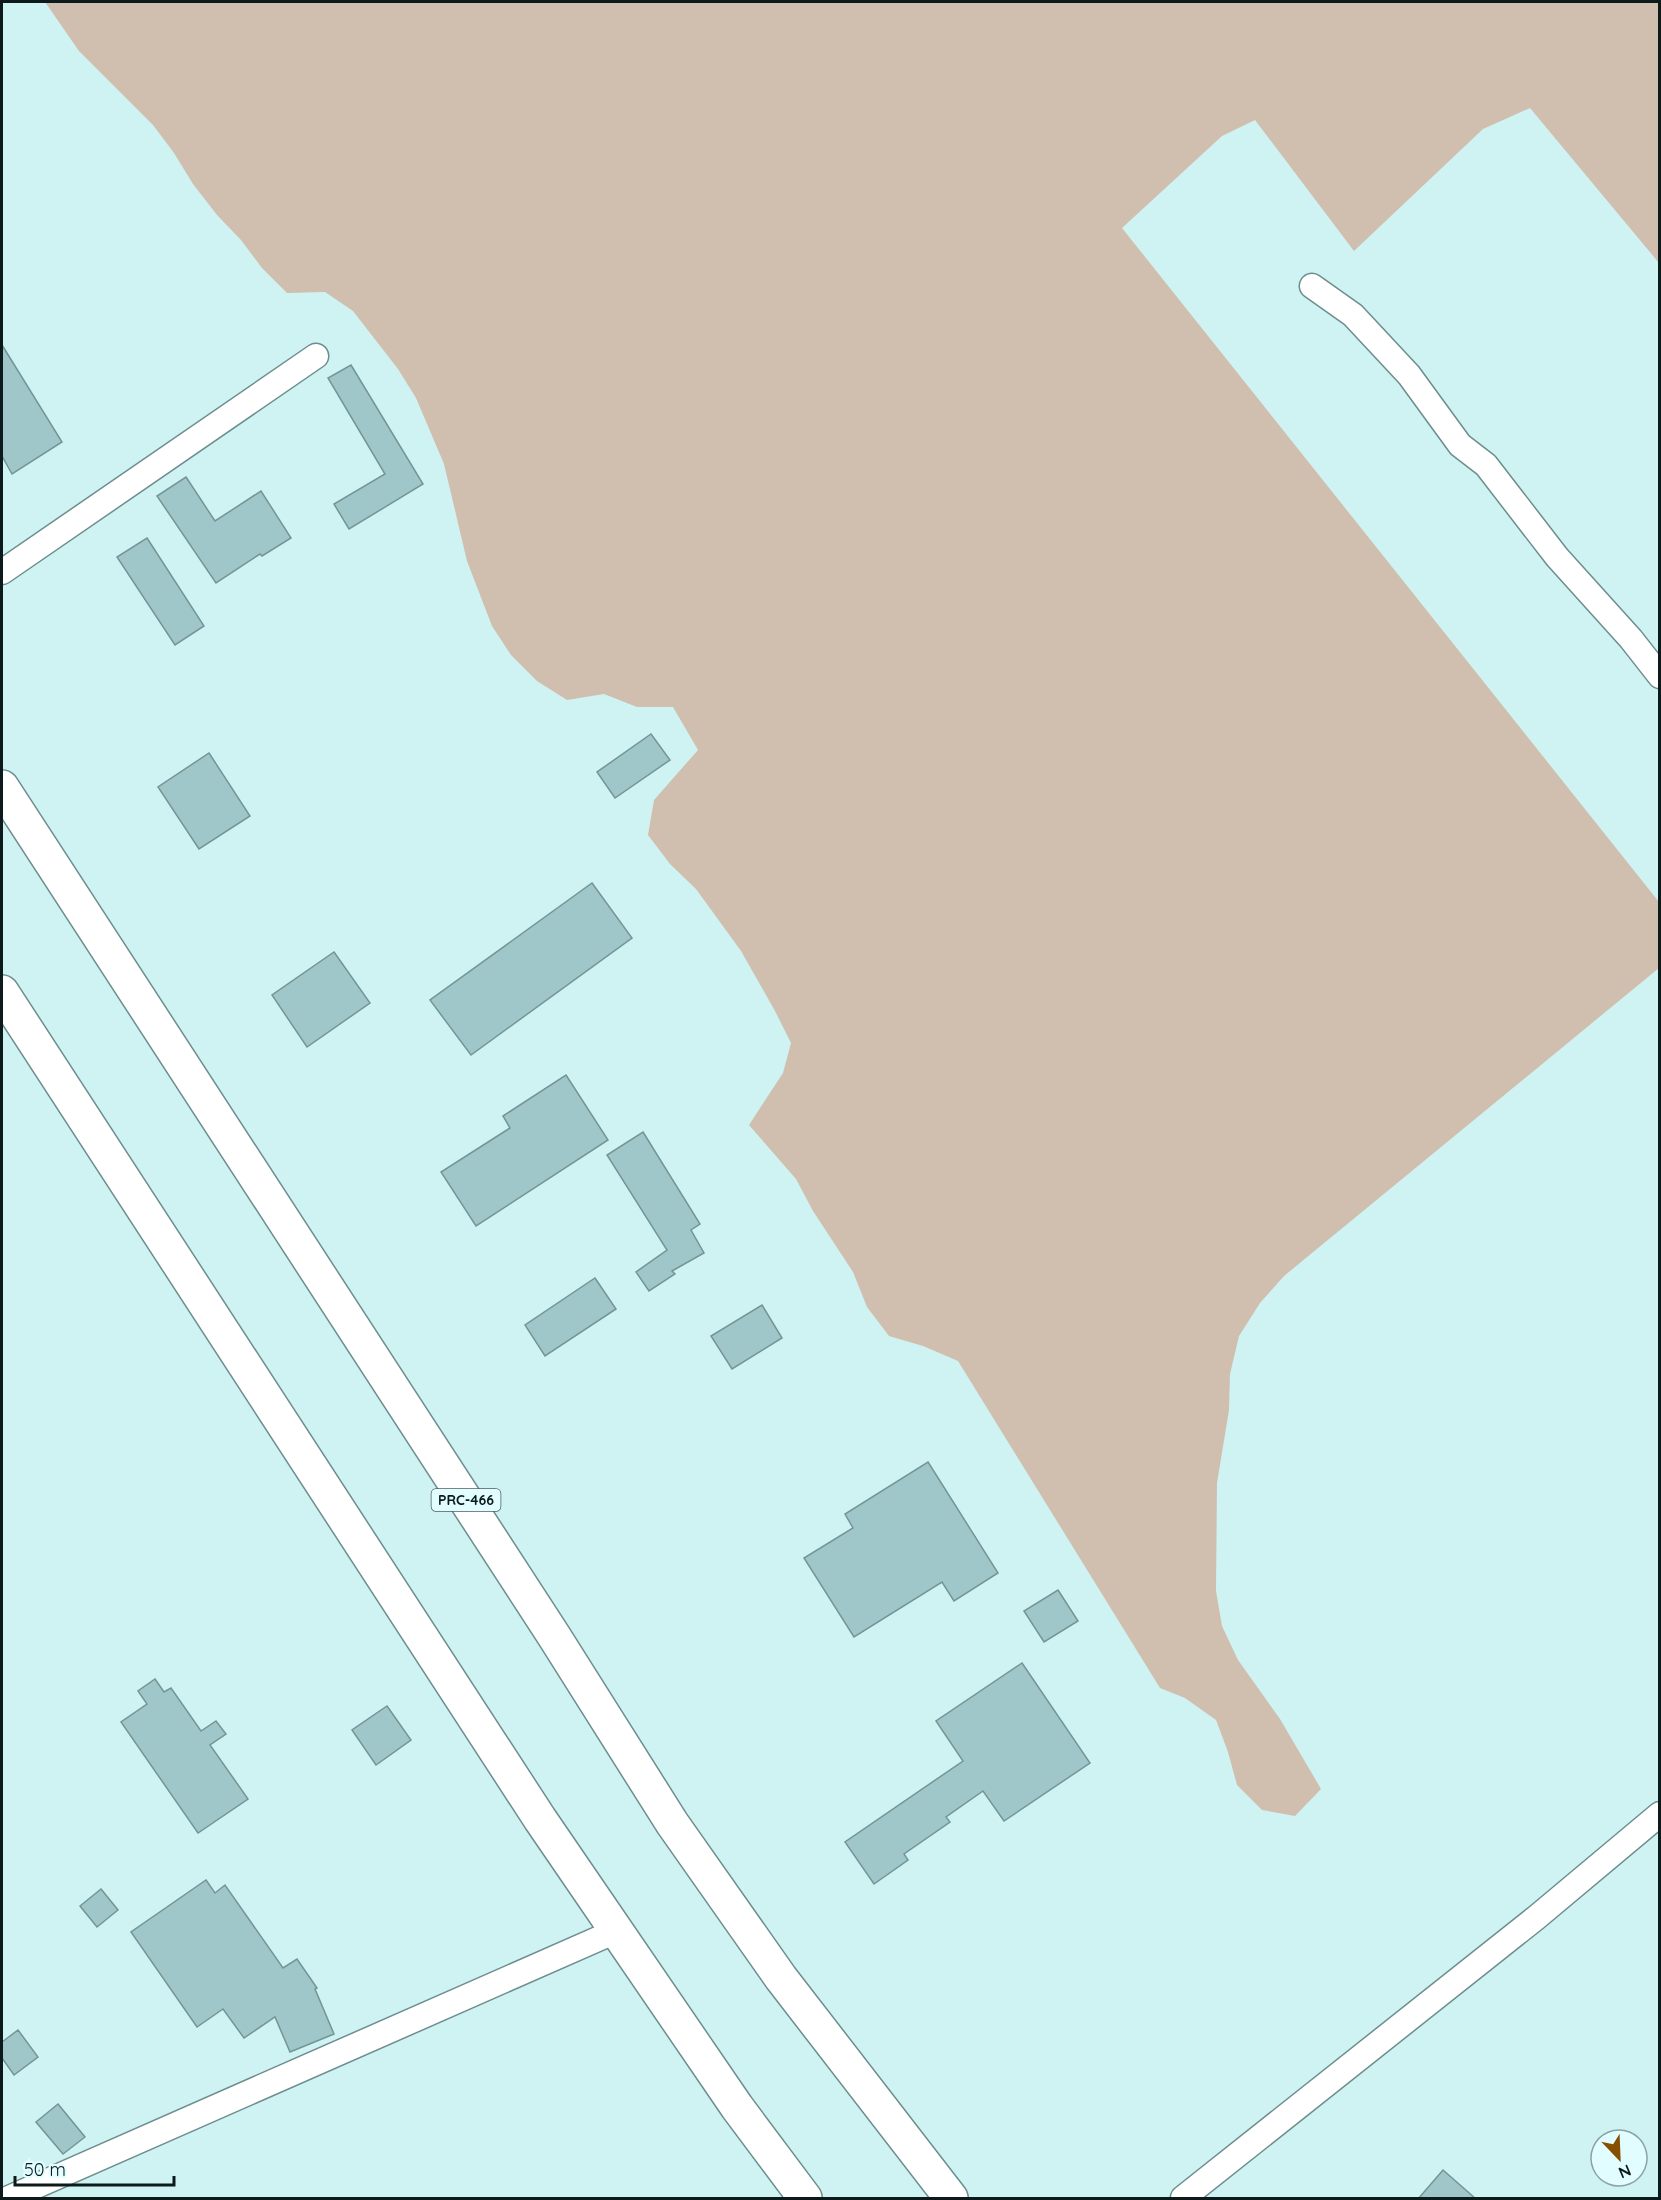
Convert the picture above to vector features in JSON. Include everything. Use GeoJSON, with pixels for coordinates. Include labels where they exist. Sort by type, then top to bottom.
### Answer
{"type":"FeatureCollection","features":[{"type":"Feature","properties":{"kind":"highway","name":"PRC-466"},"geometry":{"type":"LineString","coordinates":[[2,787],[554,1636],[672,1823],[781,1978],[951,2199]]}},
{"type":"Feature","properties":{"kind":"highway"},"geometry":{"type":"LineString","coordinates":[[2,992],[521,1789],[737,2107],[806,2199]]}},
{"type":"Feature","properties":{"kind":"street"},"geometry":{"type":"LineString","coordinates":[[1312,286],[1353,315],[1410,375],[1460,445],[1486,465],[1557,557],[1631,639],[1659,676]]}},
{"type":"Feature","properties":{"kind":"street"},"geometry":{"type":"LineString","coordinates":[[2,572],[316,356]]}},
{"type":"Feature","properties":{"kind":"street"},"geometry":{"type":"LineString","coordinates":[[1183,2199],[1537,1917],[1659,1814]]}},
{"type":"Feature","properties":{"kind":"street"},"geometry":{"type":"LineString","coordinates":[[9,2199],[616,1931]]}},
{"type":"Feature","properties":{"kind":"shaded area"},"geometry":{"type":"Polygon","coordinates":[[[45,2],[1659,2],[1659,263],[1530,108],[1483,129],[1354,251],[1255,120],[1222,136],[1122,228],[1659,902],[1659,968],[1284,1276],[1260,1303],[1239,1336],[1230,1374],[1229,1410],[1217,1483],[1216,1591],[1222,1626],[1238,1660],[1280,1719],[1321,1789],[1295,1816],[1262,1810],[1237,1785],[1216,1720],[1185,1698],[1160,1688],[958,1361],[923,1346],[889,1336],[867,1307],[853,1272],[813,1211],[796,1179],[749,1125],[783,1073],[791,1043],[741,951],[696,889],[670,864],[648,835],[654,800],[698,750],[673,707],[637,707],[604,694],[567,700],[537,681],[511,655],[492,626],[467,561],[444,464],[416,398],[398,369],[353,311],[325,292],[287,293],[262,268],[193,184],[153,125],[79,51],[45,2]]]}},
{"type":"Feature","properties":{"kind":"building"},"geometry":{"type":"Polygon","coordinates":[[[2,345],[62,442],[12,474],[2,456],[2,345]]]}},
{"type":"Feature","properties":{"kind":"building"},"geometry":{"type":"Polygon","coordinates":[[[351,365],[423,484],[349,529],[334,504],[385,474],[328,378],[351,365]]]}},
{"type":"Feature","properties":{"kind":"building"},"geometry":{"type":"Polygon","coordinates":[[[186,477],[215,521],[261,491],[291,538],[262,556],[260,554],[216,583],[157,496],[186,477]]]}},
{"type":"Feature","properties":{"kind":"building"},"geometry":{"type":"Polygon","coordinates":[[[147,538],[204,626],[175,645],[117,557],[147,538]]]}},
{"type":"Feature","properties":{"kind":"building"},"geometry":{"type":"Polygon","coordinates":[[[651,734],[670,760],[615,798],[597,772],[651,734]]]}},
{"type":"Feature","properties":{"kind":"building"},"geometry":{"type":"Polygon","coordinates":[[[209,753],[250,816],[199,849],[158,787],[209,753]]]}},
{"type":"Feature","properties":{"kind":"building"},"geometry":{"type":"Polygon","coordinates":[[[592,883],[632,938],[471,1055],[430,1000],[592,883]]]}},
{"type":"Feature","properties":{"kind":"building"},"geometry":{"type":"Polygon","coordinates":[[[334,952],[370,1003],[307,1047],[272,995],[334,952]]]}},
{"type":"Feature","properties":{"kind":"building"},"geometry":{"type":"Polygon","coordinates":[[[566,1075],[608,1140],[476,1226],[441,1172],[510,1128],[503,1116],[566,1075]]]}},
{"type":"Feature","properties":{"kind":"building"},"geometry":{"type":"Polygon","coordinates":[[[643,1132],[700,1224],[691,1230],[704,1253],[672,1271],[675,1274],[649,1291],[636,1272],[667,1250],[607,1155],[643,1132]]]}},
{"type":"Feature","properties":{"kind":"building"},"geometry":{"type":"Polygon","coordinates":[[[595,1278],[616,1309],[545,1356],[525,1325],[595,1278]]]}},
{"type":"Feature","properties":{"kind":"building"},"geometry":{"type":"Polygon","coordinates":[[[762,1305],[782,1338],[732,1369],[711,1336],[762,1305]]]}},
{"type":"Feature","properties":{"kind":"building"},"geometry":{"type":"Polygon","coordinates":[[[928,1462],[998,1573],[954,1601],[942,1582],[854,1637],[804,1558],[853,1528],[845,1514],[928,1462]]]}},
{"type":"Feature","properties":{"kind":"building"},"geometry":{"type":"Polygon","coordinates":[[[1058,1590],[1078,1621],[1044,1642],[1024,1611],[1058,1590]]]}},
{"type":"Feature","properties":{"kind":"building"},"geometry":{"type":"Polygon","coordinates":[[[1022,1663],[1090,1763],[1004,1821],[983,1791],[946,1817],[950,1822],[904,1854],[908,1860],[874,1884],[845,1842],[963,1761],[936,1721],[1022,1663]]]}},
{"type":"Feature","properties":{"kind":"building"},"geometry":{"type":"Polygon","coordinates":[[[155,1679],[164,1692],[171,1688],[201,1731],[216,1721],[226,1734],[210,1745],[248,1799],[198,1833],[121,1722],[147,1704],[138,1691],[155,1679]]]}},
{"type":"Feature","properties":{"kind":"building"},"geometry":{"type":"Polygon","coordinates":[[[387,1706],[411,1740],[376,1765],[352,1730],[387,1706]]]}},
{"type":"Feature","properties":{"kind":"building"},"geometry":{"type":"Polygon","coordinates":[[[206,1880],[215,1893],[225,1885],[283,1968],[297,1959],[317,1988],[315,1989],[334,2034],[290,2052],[275,2017],[244,2038],[223,2009],[197,2027],[131,1932],[206,1880]]]}},
{"type":"Feature","properties":{"kind":"building"},"geometry":{"type":"Polygon","coordinates":[[[101,1889],[118,1910],[97,1927],[80,1906],[101,1889]]]}},
{"type":"Feature","properties":{"kind":"building"},"geometry":{"type":"Polygon","coordinates":[[[18,2030],[38,2057],[14,2075],[2,2058],[2,2042],[18,2030]]]}},
{"type":"Feature","properties":{"kind":"building"},"geometry":{"type":"Polygon","coordinates":[[[58,2104],[85,2137],[63,2154],[36,2122],[58,2104]]]}},
{"type":"Feature","properties":{"kind":"building"},"geometry":{"type":"Polygon","coordinates":[[[1443,2170],[1476,2199],[1418,2199],[1443,2170]]]}}]}
